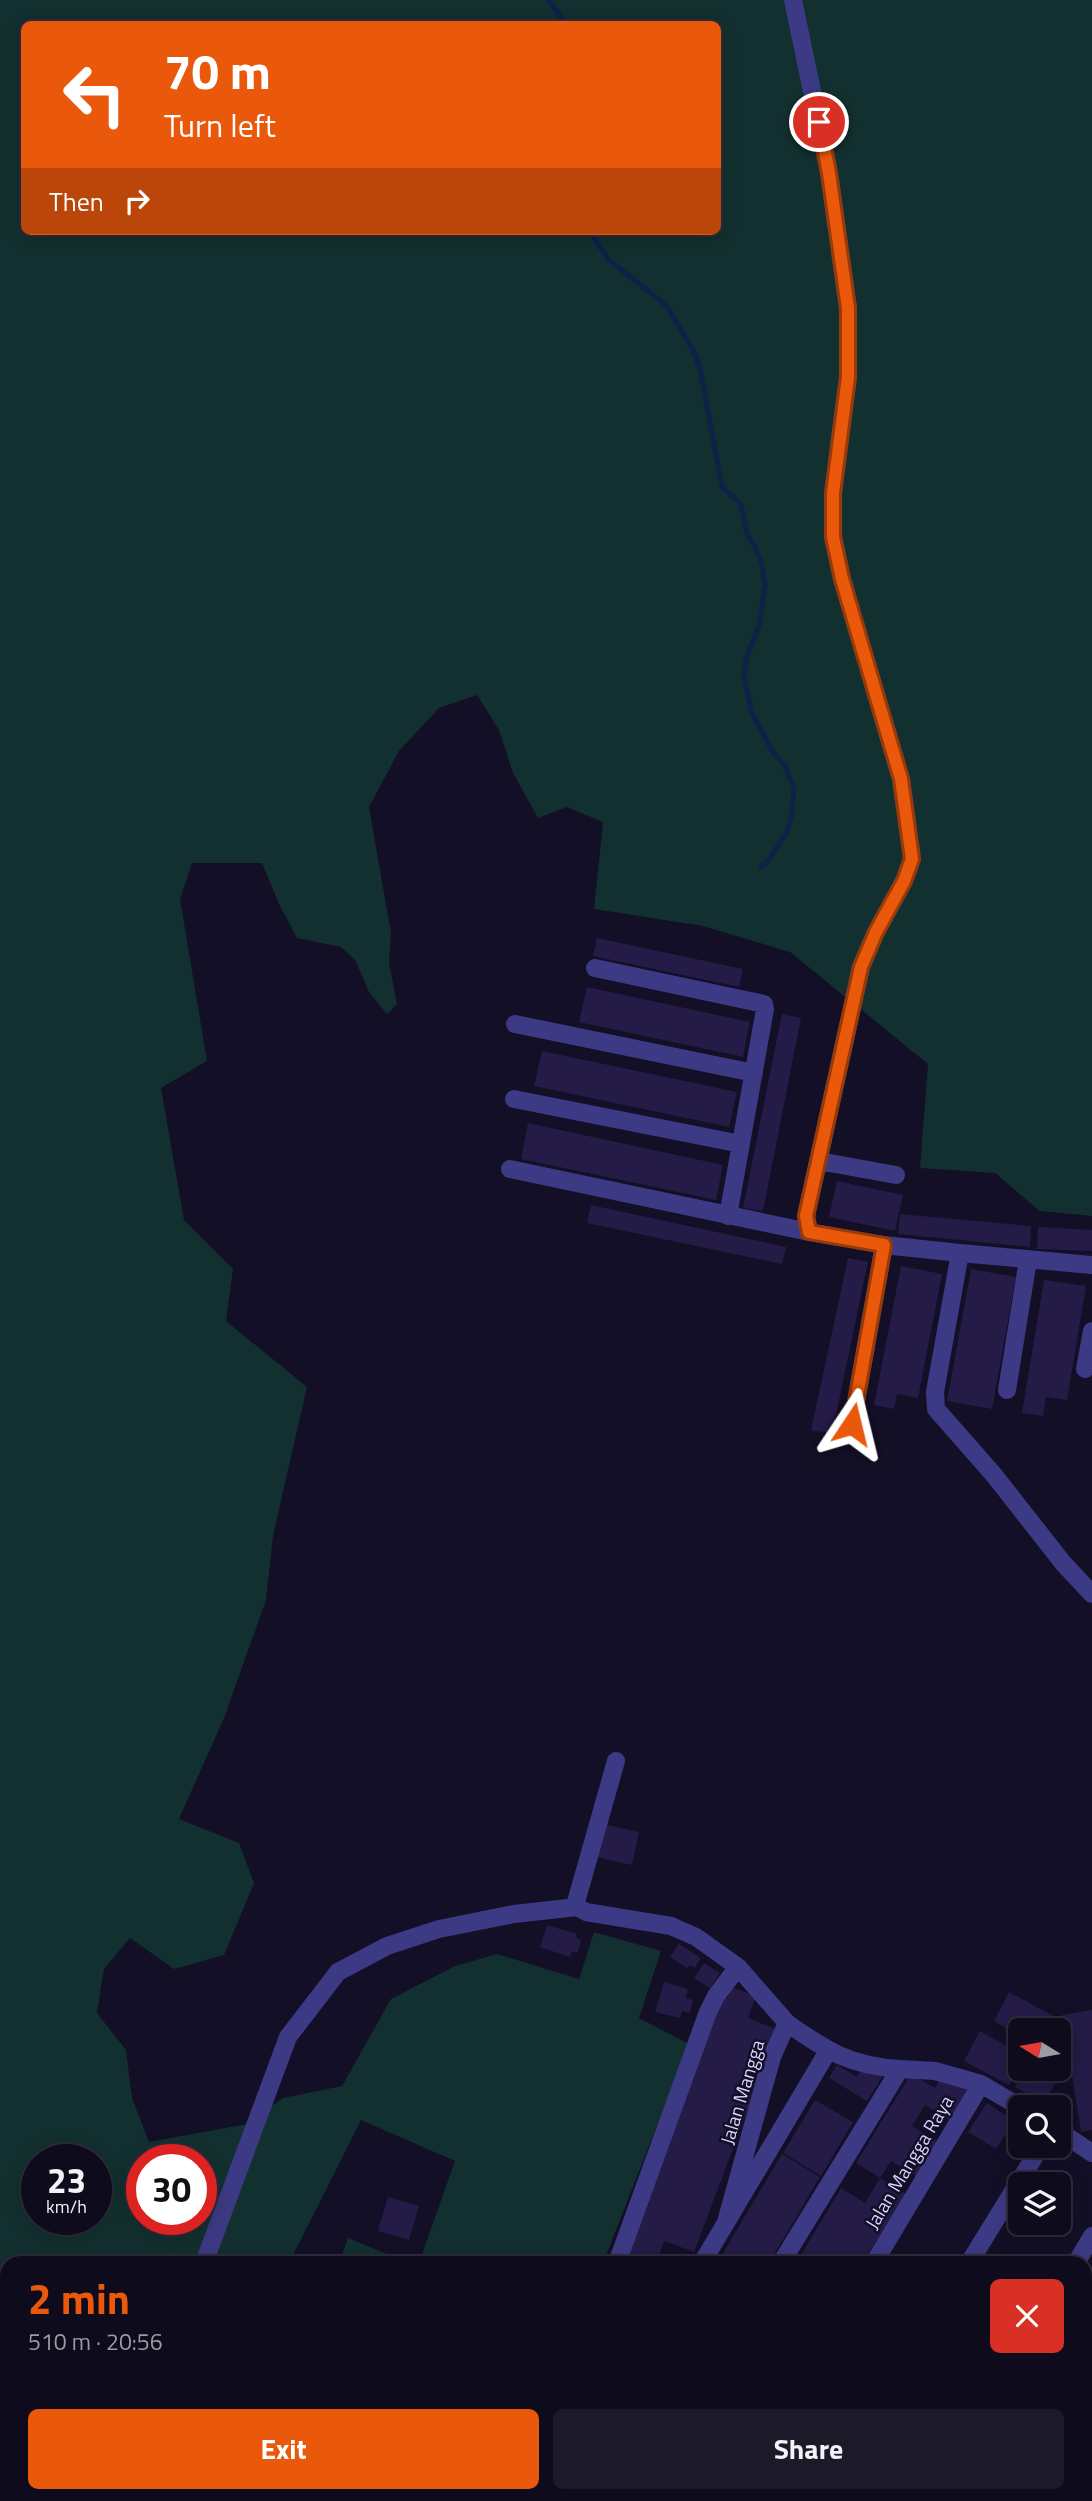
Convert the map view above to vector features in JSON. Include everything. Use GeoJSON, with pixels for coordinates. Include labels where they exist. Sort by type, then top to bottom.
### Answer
{"type":"FeatureCollection","features":[{"type":"Feature","properties":{"kind":"street"},"geometry":{"type":"LineString","coordinates":[[793,0],[829,173],[848,308],[848,377],[833,493],[833,537],[842,579],[901,779],[912,859],[904,881],[876,932],[861,967],[806,1216],[809,1232]]}},
{"type":"Feature","properties":{"kind":"street"},"geometry":{"type":"LineString","coordinates":[[595,968],[764,1004],[728,1216]]}},
{"type":"Feature","properties":{"kind":"street"},"geometry":{"type":"LineString","coordinates":[[515,1024],[754,1073]]}},
{"type":"Feature","properties":{"kind":"street"},"geometry":{"type":"LineString","coordinates":[[514,1098],[741,1144]]}},
{"type":"Feature","properties":{"kind":"street"},"geometry":{"type":"LineString","coordinates":[[819,1161],[896,1175]]}},
{"type":"Feature","properties":{"kind":"street"},"geometry":{"type":"LineString","coordinates":[[510,1169],[728,1216],[884,1245],[1092,1265]]}},
{"type":"Feature","properties":{"kind":"street"},"geometry":{"type":"LineString","coordinates":[[852,1424],[884,1245]]}},
{"type":"Feature","properties":{"kind":"street"},"geometry":{"type":"LineString","coordinates":[[960,1252],[935,1392],[936,1409],[994,1475],[1063,1563],[1092,1594]]}},
{"type":"Feature","properties":{"kind":"street"},"geometry":{"type":"LineString","coordinates":[[1007,1390],[1028,1260]]}},
{"type":"Feature","properties":{"kind":"street"},"geometry":{"type":"LineString","coordinates":[[1085,1369],[1092,1331]]}},
{"type":"Feature","properties":{"kind":"street"},"geometry":{"type":"LineString","coordinates":[[577,1907],[576,1902],[616,1761]]}},
{"type":"Feature","properties":{"kind":"street"},"geometry":{"type":"LineString","coordinates":[[207,2256],[288,2037],[338,1972],[387,1946],[439,1929],[514,1914],[577,1907],[586,1912],[671,1926],[696,1937],[738,1967],[787,2023]]}},
{"type":"Feature","properties":{"kind":"street"},"geometry":{"type":"LineString","coordinates":[[620,2256],[708,2012],[716,1996],[738,1967]]}},
{"type":"Feature","properties":{"kind":"street","name":"Jalan Mangga"},"geometry":{"type":"LineString","coordinates":[[726,2222],[772,2057],[787,2023],[828,2051],[878,2068],[935,2071],[981,2084],[1008,2101]]}},
{"type":"Feature","properties":{"kind":"street","name":"Jalan Mangga"},"geometry":{"type":"LineString","coordinates":[[706,2256],[828,2051]]}},
{"type":"Feature","properties":{"kind":"street"},"geometry":{"type":"LineString","coordinates":[[785,2256],[900,2069]]}},
{"type":"Feature","properties":{"kind":"street","name":"Jalan Mangga Raya"},"geometry":{"type":"LineString","coordinates":[[878,2256],[981,2084]]}},
{"type":"Feature","properties":{"kind":"street"},"geometry":{"type":"LineString","coordinates":[[1071,2139],[1092,2153]]}},
{"type":"Feature","properties":{"kind":"street"},"geometry":{"type":"LineString","coordinates":[[974,2256],[1034,2158]]}},
{"type":"Feature","properties":{"kind":"street"},"geometry":{"type":"LineString","coordinates":[[1080,2256],[1092,2236]]}},
{"type":"Feature","properties":{"kind":"green space"},"geometry":{"type":"Polygon","coordinates":[[[0,0],[1092,0],[1092,1216],[1040,1211],[995,1173],[920,1168],[928,1064],[790,952],[703,926],[594,909],[603,822],[567,807],[538,818],[513,773],[499,730],[477,695],[439,708],[399,751],[369,807],[391,933],[389,963],[397,1004],[387,1014],[369,992],[355,960],[341,947],[297,938],[262,863],[192,863],[180,899],[207,1061],[161,1088],[184,1220],[233,1269],[226,1321],[307,1387],[273,1536],[266,1600],[224,1718],[179,1819],[239,1843],[254,1883],[224,1955],[174,1969],[130,1938],[104,1969],[97,2013],[126,2050],[132,2098],[149,2142],[247,2124],[283,2098],[342,2086],[391,1999],[455,1966],[497,1954],[579,1979],[594,1932],[661,1951],[639,2018],[689,2044],[606,2256],[421,2256],[455,2161],[361,2120],[293,2256],[0,2256],[0,0]]]}},
{"type":"Feature","properties":{"kind":"green space"},"geometry":{"type":"Polygon","coordinates":[[[348,2238],[392,2256],[342,2256],[348,2238]]]}},
{"type":"Feature","properties":{"kind":"building"},"geometry":{"type":"Polygon","coordinates":[[[597,938],[743,969],[739,987],[593,956],[597,938]]]}},
{"type":"Feature","properties":{"kind":"building"},"geometry":{"type":"Polygon","coordinates":[[[587,987],[750,1022],[743,1057],[579,1022],[587,987]]]}},
{"type":"Feature","properties":{"kind":"building"},"geometry":{"type":"Polygon","coordinates":[[[782,1014],[801,1018],[763,1211],[743,1208],[782,1014]]]}},
{"type":"Feature","properties":{"kind":"building"},"geometry":{"type":"Polygon","coordinates":[[[542,1051],[737,1092],[729,1127],[534,1086],[542,1051]]]}},
{"type":"Feature","properties":{"kind":"building"},"geometry":{"type":"Polygon","coordinates":[[[528,1123],[723,1165],[716,1200],[521,1159],[528,1123]]]}},
{"type":"Feature","properties":{"kind":"building"},"geometry":{"type":"Polygon","coordinates":[[[837,1181],[903,1195],[895,1231],[829,1217],[837,1181]]]}},
{"type":"Feature","properties":{"kind":"building"},"geometry":{"type":"Polygon","coordinates":[[[591,1205],[786,1247],[782,1264],[587,1223],[591,1205]]]}},
{"type":"Feature","properties":{"kind":"building"},"geometry":{"type":"Polygon","coordinates":[[[900,1214],[1031,1226],[1030,1247],[898,1234],[900,1214]]]}},
{"type":"Feature","properties":{"kind":"building"},"geometry":{"type":"Polygon","coordinates":[[[1038,1227],[1092,1230],[1092,1251],[1037,1249],[1038,1227]]]}},
{"type":"Feature","properties":{"kind":"building"},"geometry":{"type":"Polygon","coordinates":[[[848,1258],[868,1262],[832,1434],[811,1430],[848,1258]]]}},
{"type":"Feature","properties":{"kind":"building"},"geometry":{"type":"Polygon","coordinates":[[[901,1266],[942,1274],[918,1398],[897,1394],[894,1409],[874,1405],[901,1266]]]}},
{"type":"Feature","properties":{"kind":"building"},"geometry":{"type":"Polygon","coordinates":[[[971,1269],[1016,1277],[992,1409],[947,1401],[971,1269]]]}},
{"type":"Feature","properties":{"kind":"building"},"geometry":{"type":"Polygon","coordinates":[[[1044,1280],[1086,1286],[1067,1400],[1046,1397],[1043,1416],[1022,1413],[1044,1280]]]}},
{"type":"Feature","properties":{"kind":"building"},"geometry":{"type":"Polygon","coordinates":[[[604,1824],[639,1832],[632,1865],[596,1857],[604,1824]]]}},
{"type":"Feature","properties":{"kind":"building"},"geometry":{"type":"Polygon","coordinates":[[[547,1925],[577,1934],[576,1938],[581,1940],[578,1953],[572,1951],[570,1957],[540,1947],[547,1925]]]}},
{"type":"Feature","properties":{"kind":"building"},"geometry":{"type":"Polygon","coordinates":[[[679,1944],[701,1958],[695,1968],[690,1965],[687,1968],[670,1957],[679,1944]]]}},
{"type":"Feature","properties":{"kind":"building"},"geometry":{"type":"Polygon","coordinates":[[[704,1963],[720,1973],[710,1988],[694,1978],[704,1963]]]}},
{"type":"Feature","properties":{"kind":"building"},"geometry":{"type":"Polygon","coordinates":[[[664,1982],[688,1989],[685,1998],[693,2000],[690,2013],[682,2011],[680,2018],[655,2012],[664,1982]]]}},
{"type":"Feature","properties":{"kind":"building"},"geometry":{"type":"Polygon","coordinates":[[[731,1987],[756,1996],[748,2018],[778,2030],[694,2252],[664,2241],[659,2256],[624,2256],[721,1997],[727,1999],[731,1987]]]}},
{"type":"Feature","properties":{"kind":"building"},"geometry":{"type":"Polygon","coordinates":[[[1009,1992],[1054,2016],[1008,2018],[1008,2029],[994,2021],[1009,1992]]]}},
{"type":"Feature","properties":{"kind":"building"},"geometry":{"type":"Polygon","coordinates":[[[1092,2010],[1092,2130],[1081,2132],[1071,2070],[1071,2018],[1062,2018],[1062,2015],[1092,2010]]]}},
{"type":"Feature","properties":{"kind":"building"},"geometry":{"type":"Polygon","coordinates":[[[980,2031],[1008,2046],[1008,2081],[1011,2081],[1009,2085],[964,2061],[980,2031]]]}},
{"type":"Feature","properties":{"kind":"building"},"geometry":{"type":"Polygon","coordinates":[[[864,2064],[883,2076],[867,2101],[829,2078],[837,2065],[857,2077],[864,2064]]]}},
{"type":"Feature","properties":{"kind":"building"},"geometry":{"type":"Polygon","coordinates":[[[911,2074],[935,2088],[943,2075],[968,2090],[950,2121],[925,2105],[912,2126],[937,2141],[916,2176],[891,2161],[880,2178],[856,2163],[911,2074]]]}},
{"type":"Feature","properties":{"kind":"building"},"geometry":{"type":"Polygon","coordinates":[[[1018,2081],[1056,2081],[1048,2095],[1030,2095],[1015,2087],[1018,2081]]]}},
{"type":"Feature","properties":{"kind":"building"},"geometry":{"type":"Polygon","coordinates":[[[815,2100],[853,2122],[821,2176],[783,2153],[815,2100]]]}},
{"type":"Feature","properties":{"kind":"building"},"geometry":{"type":"Polygon","coordinates":[[[987,2103],[1008,2117],[1008,2130],[996,2149],[968,2132],[987,2103]]]}},
{"type":"Feature","properties":{"kind":"building"},"geometry":{"type":"Polygon","coordinates":[[[782,2154],[820,2177],[773,2256],[721,2256],[782,2154]]]}},
{"type":"Feature","properties":{"kind":"building"},"geometry":{"type":"Polygon","coordinates":[[[880,2178],[906,2194],[867,2256],[800,2256],[841,2188],[865,2203],[880,2178]]]}},
{"type":"Feature","properties":{"kind":"building"},"geometry":{"type":"Polygon","coordinates":[[[388,2197],[419,2206],[409,2240],[378,2231],[388,2197]]]}},
{"type":"Feature","properties":{"kind":"waterway"},"geometry":{"type":"LineString","coordinates":[[548,0],[565,21]]}},
{"type":"Feature","properties":{"kind":"waterway"},"geometry":{"type":"LineString","coordinates":[[592,235],[609,260],[666,305],[693,350],[700,368],[722,487],[741,504],[747,534],[762,566],[765,585],[759,626],[746,658],[744,678],[752,713],[773,752],[785,766],[794,789],[792,815],[787,832],[761,867]]}},
{"type":"Feature","properties":{"kind":"route"},"geometry":{"type":"LineString","coordinates":[[819,122],[848,308],[848,377],[833,493],[833,537],[842,579],[901,779],[912,859],[904,881],[876,932],[861,967],[806,1216],[809,1232],[884,1245],[852,1424]]}}]}
